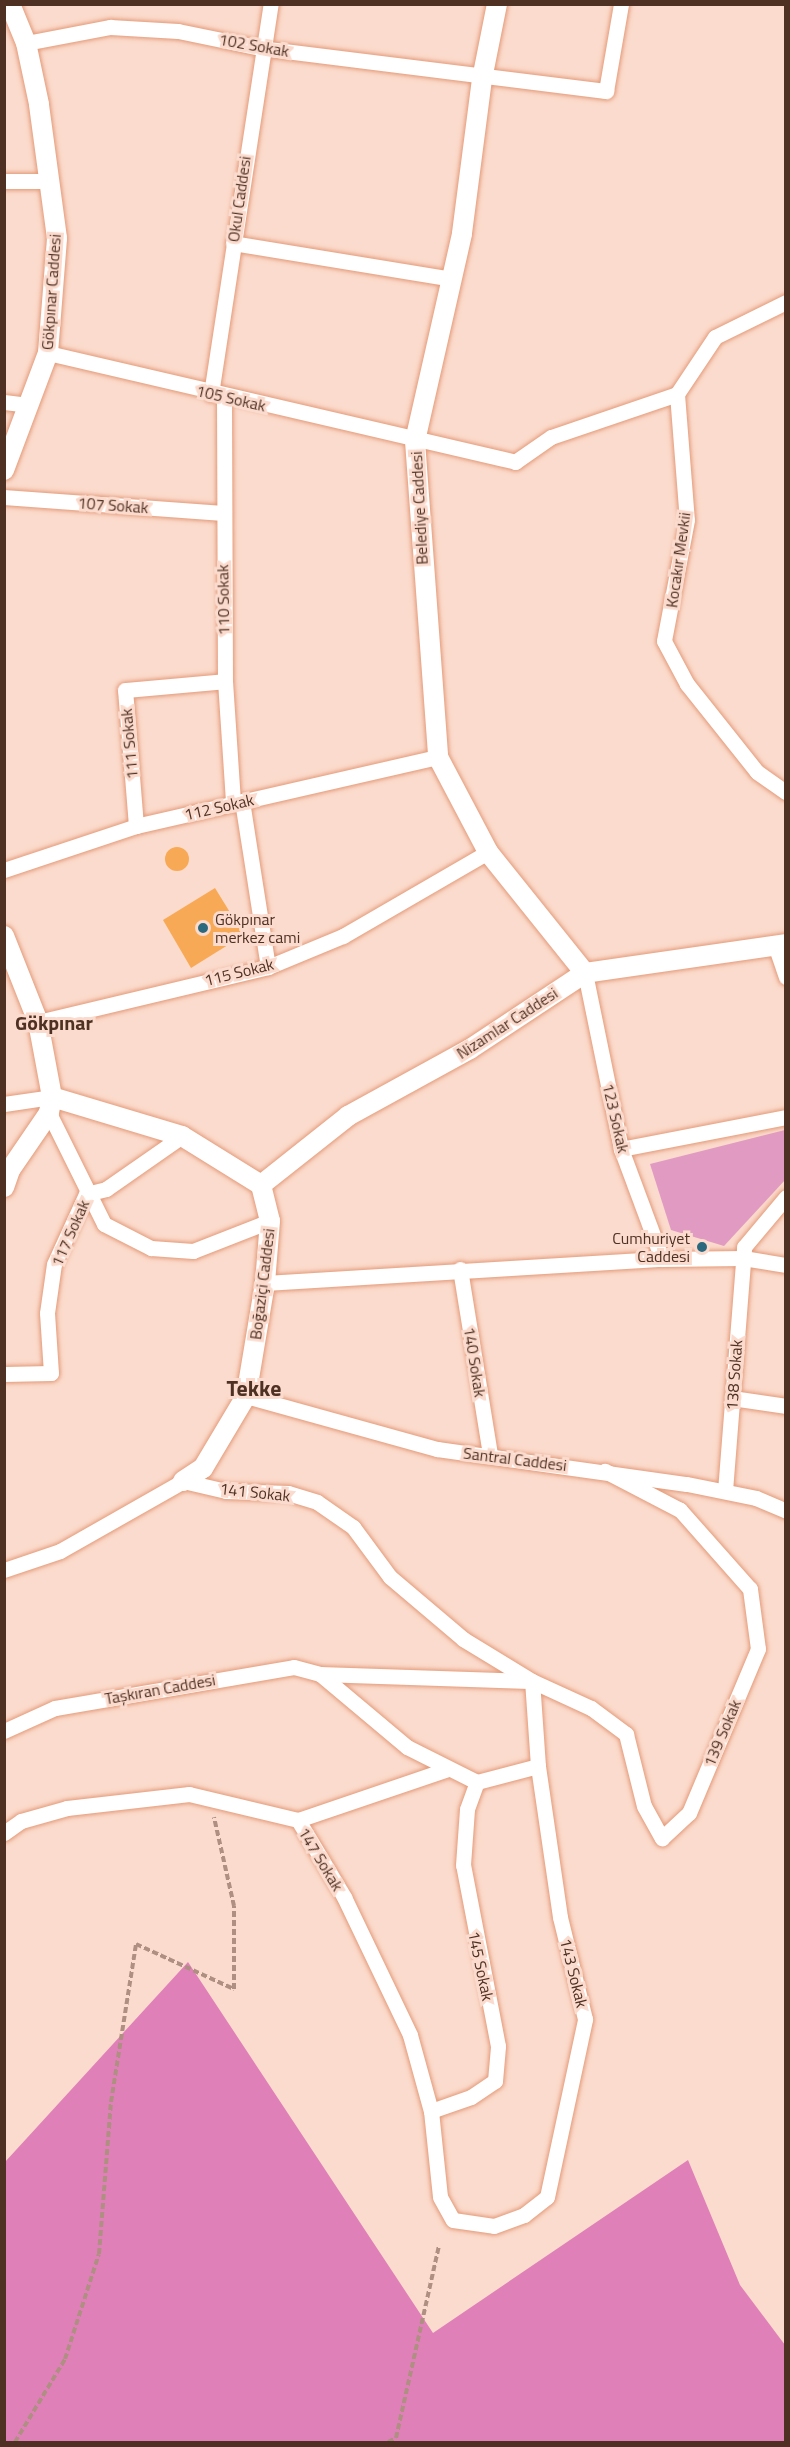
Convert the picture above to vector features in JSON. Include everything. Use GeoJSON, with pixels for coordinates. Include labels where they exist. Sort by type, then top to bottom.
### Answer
{"type":"FeatureCollection","features":[{"type":"Feature","properties":{"kind":"street","name":"Gökpınar Caddesi"},"geometry":{"type":"LineString","coordinates":[[4,470],[48,353],[57,238],[26,43],[10,4]]}},
{"type":"Feature","properties":{"kind":"street","name":"Okul Caddesi"},"geometry":{"type":"LineString","coordinates":[[218,395],[233,243],[261,48],[271,4]]}},
{"type":"Feature","properties":{"kind":"street","name":"Belediye Caddesi"},"geometry":{"type":"LineString","coordinates":[[497,4],[482,79],[452,279],[416,441],[438,758],[488,852],[585,973]]}},
{"type":"Feature","properties":{"kind":"street","name":"102 Sokak"},"geometry":{"type":"LineString","coordinates":[[26,43],[110,27],[178,31],[261,48],[482,79],[606,91],[621,4]]}},
{"type":"Feature","properties":{"kind":"street"},"geometry":{"type":"LineString","coordinates":[[4,181],[49,181]]}},
{"type":"Feature","properties":{"kind":"street"},"geometry":{"type":"LineString","coordinates":[[233,243],[452,279]]}},
{"type":"Feature","properties":{"kind":"street"},"geometry":{"type":"LineString","coordinates":[[677,394],[715,337],[786,302]]}},
{"type":"Feature","properties":{"kind":"street","name":"105 Sokak"},"geometry":{"type":"LineString","coordinates":[[48,353],[218,395],[515,462],[550,437],[677,394]]}},
{"type":"Feature","properties":{"kind":"street","name":"Kocakır Mevkii"},"geometry":{"type":"LineString","coordinates":[[677,394],[687,520],[664,641],[687,684],[757,772],[786,792]]}},
{"type":"Feature","properties":{"kind":"street","name":"110 Sokak"},"geometry":{"type":"LineString","coordinates":[[218,395],[225,681],[237,802],[268,968]]}},
{"type":"Feature","properties":{"kind":"street"},"geometry":{"type":"LineString","coordinates":[[4,402],[30,405]]}},
{"type":"Feature","properties":{"kind":"street","name":"107 Sokak"},"geometry":{"type":"LineString","coordinates":[[4,497],[222,513]]}},
{"type":"Feature","properties":{"kind":"street","name":"111 Sokak"},"geometry":{"type":"LineString","coordinates":[[136,826],[125,690],[225,681]]}},
{"type":"Feature","properties":{"kind":"street","name":"112 Sokak"},"geometry":{"type":"LineString","coordinates":[[4,870],[136,826],[438,758]]}},
{"type":"Feature","properties":{"kind":"street","name":"115 Sokak"},"geometry":{"type":"LineString","coordinates":[[38,1022],[268,968],[343,936],[488,852]]}},
{"type":"Feature","properties":{"kind":"street"},"geometry":{"type":"LineString","coordinates":[[5,937],[38,1022],[51,1105],[86,1194],[104,1224],[151,1248],[193,1251],[270,1221]]}},
{"type":"Feature","properties":{"kind":"street"},"geometry":{"type":"LineString","coordinates":[[780,945],[786,976]]}},
{"type":"Feature","properties":{"kind":"street","name":"Nizamlar Caddesi"},"geometry":{"type":"LineString","coordinates":[[261,1185],[348,1116],[470,1049],[585,973],[780,945]]}},
{"type":"Feature","properties":{"kind":"street","name":"123 Sokak"},"geometry":{"type":"LineString","coordinates":[[585,973],[621,1149],[662,1259]]}},
{"type":"Feature","properties":{"kind":"street"},"geometry":{"type":"LineString","coordinates":[[4,1104],[51,1105],[182,1136],[261,1185]]}},
{"type":"Feature","properties":{"kind":"street"},"geometry":{"type":"LineString","coordinates":[[4,1187],[10,1170],[51,1105]]}},
{"type":"Feature","properties":{"kind":"street"},"geometry":{"type":"LineString","coordinates":[[621,1149],[786,1117]]}},
{"type":"Feature","properties":{"kind":"street","name":"117 Sokak"},"geometry":{"type":"LineString","coordinates":[[4,1374],[51,1373],[47,1313],[54,1264],[86,1194],[106,1190],[182,1136]]}},
{"type":"Feature","properties":{"kind":"street","name":"Boğaziçi Caddesi"},"geometry":{"type":"LineString","coordinates":[[183,1481],[203,1468],[246,1396],[265,1283],[270,1221],[261,1185]]}},
{"type":"Feature","properties":{"kind":"street"},"geometry":{"type":"LineString","coordinates":[[743,1258],[744,1246],[786,1197]]}},
{"type":"Feature","properties":{"kind":"street"},"geometry":{"type":"LineString","coordinates":[[265,1283],[460,1269],[662,1259],[743,1258],[786,1265]]}},
{"type":"Feature","properties":{"kind":"street","name":"138 Sokak"},"geometry":{"type":"LineString","coordinates":[[725,1491],[743,1258]]}},
{"type":"Feature","properties":{"kind":"street","name":"140 Sokak"},"geometry":{"type":"LineString","coordinates":[[460,1269],[490,1455]]}},
{"type":"Feature","properties":{"kind":"street","name":"Santral Caddesi"},"geometry":{"type":"LineString","coordinates":[[246,1396],[437,1449],[605,1471],[725,1491],[756,1498],[786,1511]]}},
{"type":"Feature","properties":{"kind":"street"},"geometry":{"type":"LineString","coordinates":[[732,1398],[786,1406]]}},
{"type":"Feature","properties":{"kind":"street","name":"139 Sokak"},"geometry":{"type":"LineString","coordinates":[[532,1681],[591,1708],[626,1734],[644,1806],[662,1838],[689,1813],[758,1649],[750,1589],[680,1510],[605,1471]]}},
{"type":"Feature","properties":{"kind":"street"},"geometry":{"type":"LineString","coordinates":[[4,1570],[60,1551],[183,1481]]}},
{"type":"Feature","properties":{"kind":"street","name":"141 Sokak"},"geometry":{"type":"LineString","coordinates":[[183,1481],[226,1491],[288,1492],[317,1502],[353,1527],[390,1577],[463,1640],[532,1681]]}},
{"type":"Feature","properties":{"kind":"street","name":"Taşkıran Caddesi"},"geometry":{"type":"LineString","coordinates":[[4,1731],[55,1708],[294,1667],[320,1674],[532,1681]]}},
{"type":"Feature","properties":{"kind":"street"},"geometry":{"type":"LineString","coordinates":[[320,1674],[407,1747],[477,1782],[537,1766]]}},
{"type":"Feature","properties":{"kind":"street","name":"143 Sokak"},"geometry":{"type":"LineString","coordinates":[[453,2220],[494,2226],[524,2215],[547,2197],[585,2019],[560,1917],[537,1766],[532,1681]]}},
{"type":"Feature","properties":{"kind":"street"},"geometry":{"type":"LineString","coordinates":[[298,1820],[448,1769]]}},
{"type":"Feature","properties":{"kind":"street","name":"145 Sokak"},"geometry":{"type":"LineString","coordinates":[[431,2111],[471,2097],[495,2081],[498,2046],[463,1865],[467,1809],[477,1782]]}},
{"type":"Feature","properties":{"kind":"street","name":"147 Sokak"},"geometry":{"type":"LineString","coordinates":[[4,1833],[21,1821],[68,1808],[189,1794],[298,1820],[344,1897],[410,2035],[431,2111],[440,2197],[453,2220]]}},
{"type":"Feature","properties":{"kind":"path"},"geometry":{"type":"LineString","coordinates":[[15,2442],[65,2359],[99,2254],[111,2102],[136,1944],[234,1989],[234,1906],[209,1798]]}},
{"type":"Feature","properties":{"kind":"path"},"geometry":{"type":"LineString","coordinates":[[388,2442],[396,2438],[439,2246]]}},
{"type":"Feature","properties":{"kind":"shaded area"},"geometry":{"type":"Polygon","coordinates":[[[785,1130],[785,1180],[724,1246],[671,1230],[650,1164],[785,1130]]]}},
{"type":"Feature","properties":{"kind":"shaded area"},"geometry":{"type":"Polygon","coordinates":[[[188,1962],[433,2333],[688,2160],[740,2285],[785,2345],[785,2442],[5,2442],[5,2162],[188,1962]]]}},
{"type":"Feature","properties":{"kind":"building"},"geometry":{"type":"Polygon","coordinates":[[[177,847],[185,851],[189,859],[185,867],[177,871],[169,867],[165,859],[169,851],[177,847]]]}},
{"type":"Feature","properties":{"kind":"building","name":"Gökpınar merkez cami"},"geometry":{"type":"Polygon","coordinates":[[[215,888],[244,935],[191,968],[163,920],[215,888]]]}},
{"type":"Feature","properties":{"kind":"place","name":"Gökpınar merkez cami"},"geometry":{"type":"Point","coordinates":[203,928]}},
{"type":"Feature","properties":{"kind":"place","name":"Cumhuriyet Caddesi"},"geometry":{"type":"Point","coordinates":[702,1247]}},
{"type":"Feature","properties":{"kind":"district","name":"Gökpınar"},"geometry":{"type":"Point","coordinates":[54,1022]}},
{"type":"Feature","properties":{"kind":"district","name":"Tekke"},"geometry":{"type":"Point","coordinates":[254,1389]}}]}
